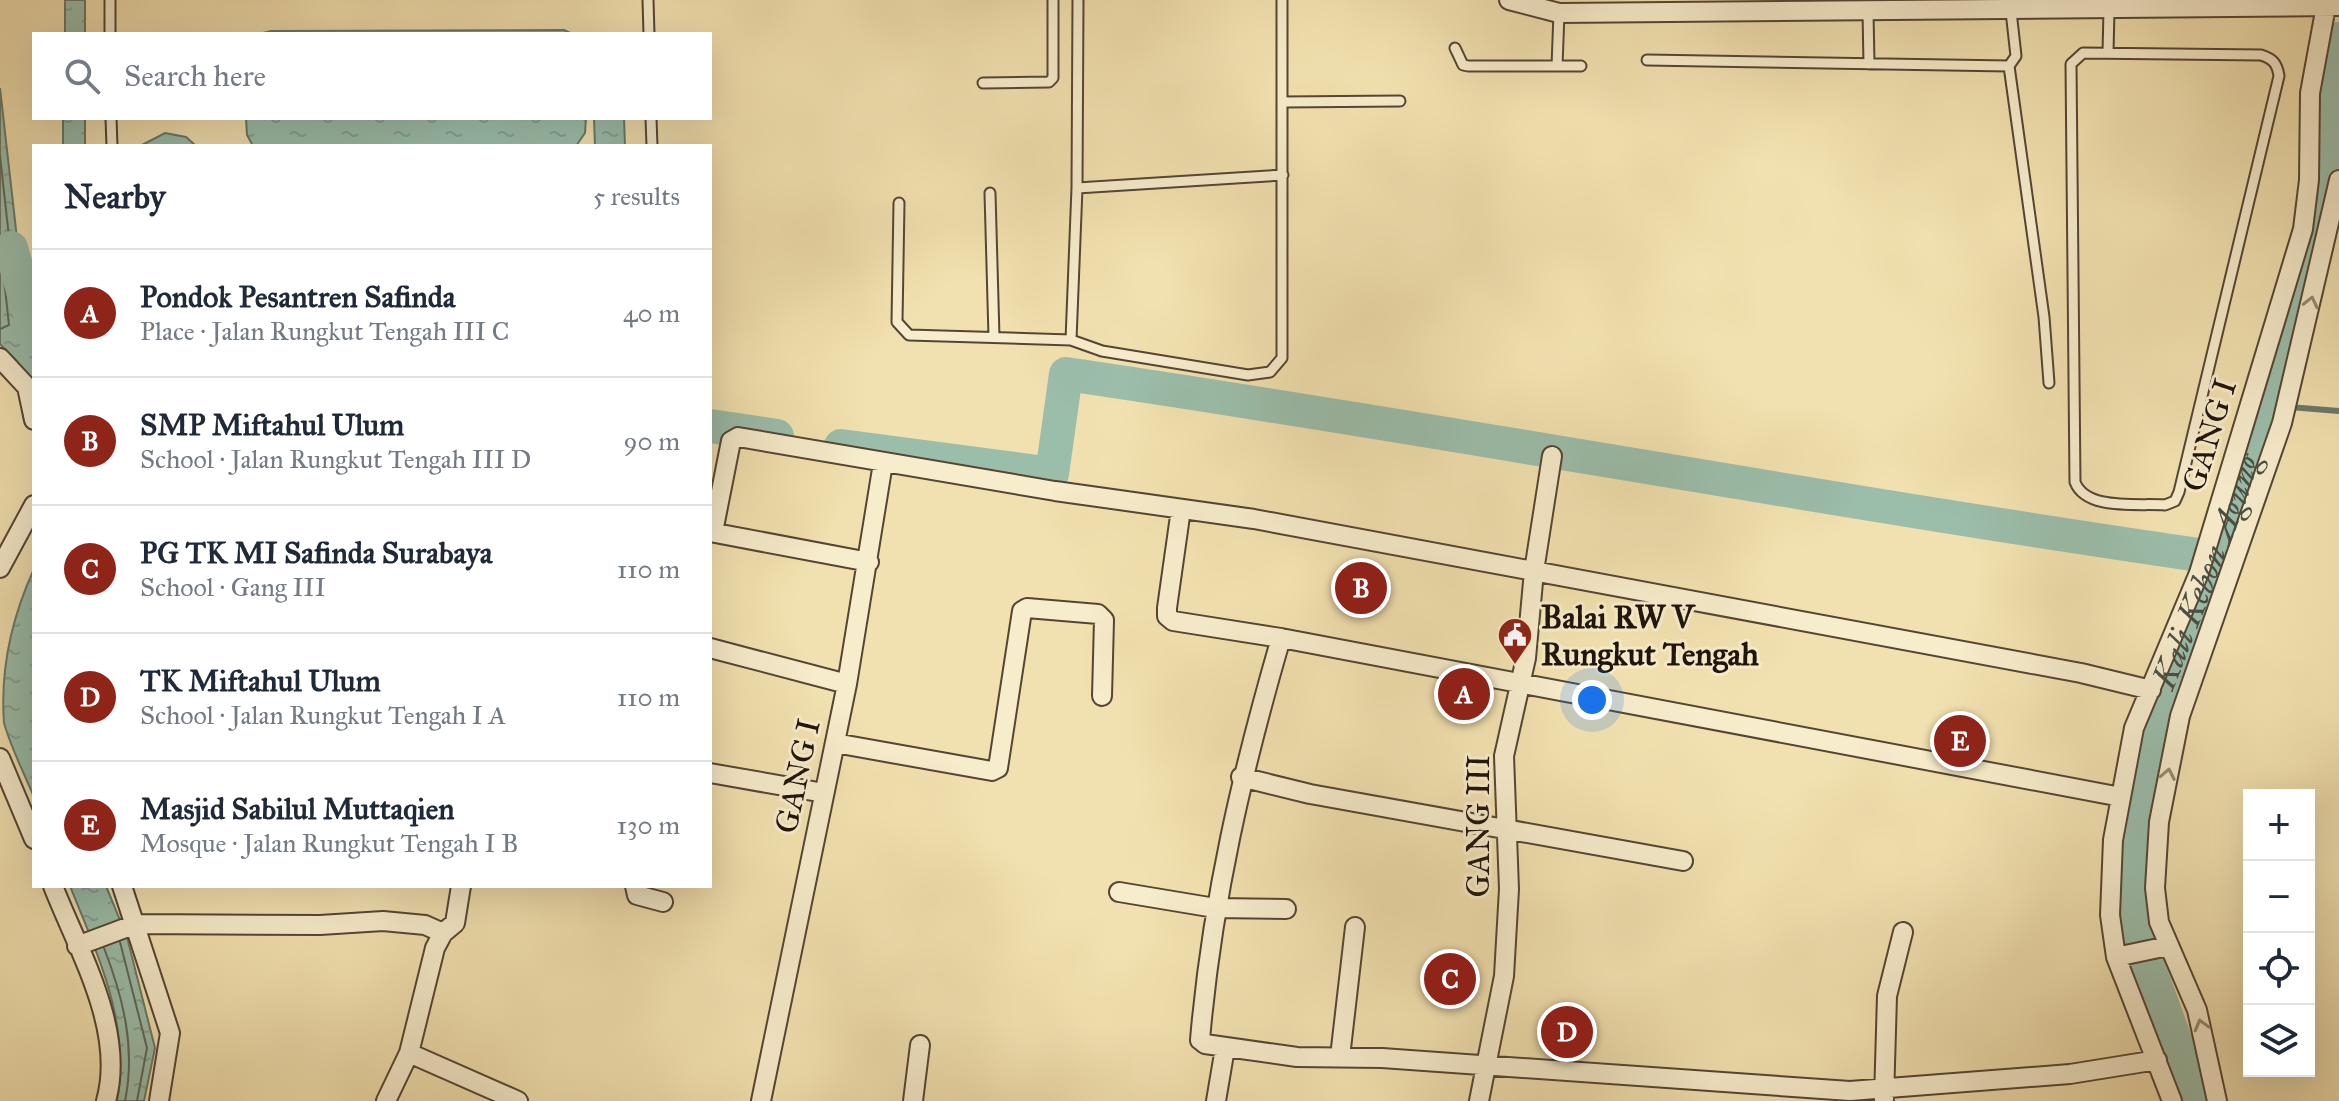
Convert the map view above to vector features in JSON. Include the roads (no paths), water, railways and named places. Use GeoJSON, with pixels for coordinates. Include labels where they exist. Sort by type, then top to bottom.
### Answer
{"type":"FeatureCollection","features":[{"type":"Feature","properties":{"kind":"street"},"geometry":{"type":"LineString","coordinates":[[1509,0],[1559,13],[2334,6]]}},
{"type":"Feature","properties":{"kind":"street","name":"GANG I"},"geometry":{"type":"LineString","coordinates":[[2172,1101],[2122,956],[2109,876],[2133,734],[2147,710],[2151,690],[2199,573],[2306,215],[2310,93],[2334,6]]}},
{"type":"Feature","properties":{"kind":"street"},"geometry":{"type":"LineString","coordinates":[[2217,1101],[2197,1010],[2159,922],[2156,875],[2159,822],[2175,715],[2282,423],[2339,180]]}},
{"type":"Feature","properties":{"kind":"street"},"geometry":{"type":"LineString","coordinates":[[0,358],[27,387],[32,411]]}},
{"type":"Feature","properties":{"kind":"street"},"geometry":{"type":"LineString","coordinates":[[869,562],[712,532],[731,441],[735,437],[1181,509],[2081,673],[2151,690]]}},
{"type":"Feature","properties":{"kind":"street","name":"GANG III"},"geometry":{"type":"LineString","coordinates":[[1479,1101],[1504,976],[1509,889],[1503,765],[1520,684],[1552,456]]}},
{"type":"Feature","properties":{"kind":"street","name":"GANG I"},"geometry":{"type":"LineString","coordinates":[[761,1101],[847,684],[883,463]]}},
{"type":"Feature","properties":{"kind":"street"},"geometry":{"type":"LineString","coordinates":[[0,568],[32,509]]}},
{"type":"Feature","properties":{"kind":"street"},"geometry":{"type":"LineString","coordinates":[[1181,509],[1167,616],[1173,621],[1281,638],[2121,797]]}},
{"type":"Feature","properties":{"kind":"street"},"geometry":{"type":"LineString","coordinates":[[835,743],[995,770],[1022,611],[1027,608],[1098,614],[1104,620],[1102,696]]}},
{"type":"Feature","properties":{"kind":"street"},"geometry":{"type":"LineString","coordinates":[[1281,638],[1241,777],[1215,908],[1200,1040],[1209,1046],[1884,1095],[2070,1074],[2157,1060]]}},
{"type":"Feature","properties":{"kind":"street"},"geometry":{"type":"LineString","coordinates":[[712,649],[847,684]]}},
{"type":"Feature","properties":{"kind":"street"},"geometry":{"type":"LineString","coordinates":[[2147,710],[2175,715]]}},
{"type":"Feature","properties":{"kind":"street"},"geometry":{"type":"LineString","coordinates":[[0,758],[32,834]]}},
{"type":"Feature","properties":{"kind":"street"},"geometry":{"type":"LineString","coordinates":[[712,773],[824,793]]}},
{"type":"Feature","properties":{"kind":"street"},"geometry":{"type":"LineString","coordinates":[[1241,777],[1310,794],[1683,861]]}},
{"type":"Feature","properties":{"kind":"street"},"geometry":{"type":"LineString","coordinates":[[54,888],[84,944],[110,1041],[106,1101]]}},
{"type":"Feature","properties":{"kind":"street"},"geometry":{"type":"LineString","coordinates":[[123,888],[132,925],[170,1033],[159,1101]]}},
{"type":"Feature","properties":{"kind":"street"},"geometry":{"type":"LineString","coordinates":[[386,1101],[409,1053],[435,948],[443,933],[455,923],[461,888]]}},
{"type":"Feature","properties":{"kind":"street"},"geometry":{"type":"LineString","coordinates":[[635,888],[637,895],[663,902]]}},
{"type":"Feature","properties":{"kind":"street"},"geometry":{"type":"LineString","coordinates":[[1119,892],[1215,908],[1286,909]]}},
{"type":"Feature","properties":{"kind":"street"},"geometry":{"type":"LineString","coordinates":[[84,944],[132,925],[320,925],[383,921],[425,925],[443,933]]}},
{"type":"Feature","properties":{"kind":"street"},"geometry":{"type":"LineString","coordinates":[[1340,1057],[1355,927]]}},
{"type":"Feature","properties":{"kind":"street"},"geometry":{"type":"LineString","coordinates":[[1884,1095],[1887,996],[1903,932]]}},
{"type":"Feature","properties":{"kind":"street"},"geometry":{"type":"LineString","coordinates":[[2122,956],[2168,946]]}},
{"type":"Feature","properties":{"kind":"street"},"geometry":{"type":"LineString","coordinates":[[913,1101],[920,1045]]}},
{"type":"Feature","properties":{"kind":"street"},"geometry":{"type":"LineString","coordinates":[[1216,1101],[1225,1048]]}},
{"type":"Feature","properties":{"kind":"street"},"geometry":{"type":"LineString","coordinates":[[409,1053],[518,1101]]}},
{"type":"Feature","properties":{"kind":"lane"},"geometry":{"type":"LineString","coordinates":[[110,0],[110,32]]}},
{"type":"Feature","properties":{"kind":"lane"},"geometry":{"type":"LineString","coordinates":[[648,0],[649,32]]}},
{"type":"Feature","properties":{"kind":"lane"},"geometry":{"type":"LineString","coordinates":[[983,83],[1049,82],[1053,78],[1053,0]]}},
{"type":"Feature","properties":{"kind":"lane"},"geometry":{"type":"LineString","coordinates":[[1071,340],[1077,188],[1078,0]]}},
{"type":"Feature","properties":{"kind":"lane"},"geometry":{"type":"LineString","coordinates":[[899,203],[897,322],[902,331],[909,335],[1071,340],[1102,351],[1248,375],[1275,369],[1282,358],[1282,0]]}},
{"type":"Feature","properties":{"kind":"lane"},"geometry":{"type":"LineString","coordinates":[[2108,53],[2109,10]]}},
{"type":"Feature","properties":{"kind":"lane"},"geometry":{"type":"LineString","coordinates":[[2011,11],[2016,56],[2009,66],[2044,317],[2049,383]]}},
{"type":"Feature","properties":{"kind":"lane"},"geometry":{"type":"LineString","coordinates":[[1868,12],[1869,64]]}},
{"type":"Feature","properties":{"kind":"lane"},"geometry":{"type":"LineString","coordinates":[[1557,66],[1559,13]]}},
{"type":"Feature","properties":{"kind":"lane"},"geometry":{"type":"LineString","coordinates":[[1455,48],[1463,65],[1468,66],[1581,66]]}},
{"type":"Feature","properties":{"kind":"lane"},"geometry":{"type":"LineString","coordinates":[[2083,53],[2108,53],[2261,55],[2275,62],[2279,76],[2179,492],[2175,501],[2165,505],[2091,500],[2080,494],[2075,482],[2071,64],[2083,53]]}},
{"type":"Feature","properties":{"kind":"lane"},"geometry":{"type":"LineString","coordinates":[[1647,60],[2009,66]]}},
{"type":"Feature","properties":{"kind":"lane"},"geometry":{"type":"LineString","coordinates":[[1283,102],[1400,101]]}},
{"type":"Feature","properties":{"kind":"lane"},"geometry":{"type":"LineString","coordinates":[[111,120],[112,144]]}},
{"type":"Feature","properties":{"kind":"lane"},"geometry":{"type":"LineString","coordinates":[[651,120],[652,144]]}},
{"type":"Feature","properties":{"kind":"lane"},"geometry":{"type":"LineString","coordinates":[[1077,188],[1283,175]]}},
{"type":"Feature","properties":{"kind":"lane"},"geometry":{"type":"LineString","coordinates":[[990,193],[994,337]]}},
{"type":"Feature","properties":{"kind":"water"},"geometry":{"type":"Polygon","coordinates":[[[65,0],[85,0],[85,32],[65,32],[65,0]]]}},
{"type":"Feature","properties":{"kind":"water"},"geometry":{"type":"Polygon","coordinates":[[[564,30],[568,32],[267,32],[564,30]]]}},
{"type":"Feature","properties":{"kind":"water"},"geometry":{"type":"Polygon","coordinates":[[[0,88],[27,327],[32,328],[32,393],[17,361],[0,344],[0,88]]]}},
{"type":"Feature","properties":{"kind":"water"},"geometry":{"type":"Polygon","coordinates":[[[63,120],[85,120],[85,144],[63,144],[63,120]]]}},
{"type":"Feature","properties":{"kind":"water"},"geometry":{"type":"Polygon","coordinates":[[[246,120],[586,120],[585,133],[577,144],[252,144],[247,135],[246,120]]]}},
{"type":"Feature","properties":{"kind":"water"},"geometry":{"type":"Polygon","coordinates":[[[594,120],[624,120],[625,144],[595,144],[594,120]]]}},
{"type":"Feature","properties":{"kind":"water"},"geometry":{"type":"Polygon","coordinates":[[[165,133],[186,137],[194,144],[144,144],[165,133]]]}},
{"type":"Feature","properties":{"kind":"water"},"geometry":{"type":"Polygon","coordinates":[[[32,574],[32,792],[4,723],[6,663],[19,606],[32,574]]]}},
{"type":"Feature","properties":{"kind":"water"},"geometry":{"type":"Polygon","coordinates":[[[71,888],[107,888],[127,937],[155,1048],[144,1101],[117,1101],[120,1045],[101,964],[71,888]]]}},
{"type":"Feature","properties":{"kind":"waterway","name":"Kali Kebon Agung"},"geometry":{"type":"LineString","coordinates":[[2197,1101],[2131,918],[2145,786],[2158,696],[2233,504],[2282,358],[2315,235],[2339,39]]}},
{"type":"Feature","properties":{"kind":"waterway"},"geometry":{"type":"LineString","coordinates":[[11,248],[32,322]]}},
{"type":"Feature","properties":{"kind":"waterway"},"geometry":{"type":"LineString","coordinates":[[841,446],[1052,474],[1066,374],[2213,557]]}},
{"type":"Feature","properties":{"kind":"waterway"},"geometry":{"type":"LineString","coordinates":[[2266,405],[2339,411]]}},
{"type":"Feature","properties":{"kind":"waterway"},"geometry":{"type":"LineString","coordinates":[[712,426],[777,436]]}},
{"type":"Feature","properties":{"kind":"place","name":"SMP Miftahul Ulum"},"geometry":{"type":"Point","coordinates":[1361,588]}},
{"type":"Feature","properties":{"kind":"place","name":"Balai RW V Rungkut Tengah"},"geometry":{"type":"Point","coordinates":[1515,666]}},
{"type":"Feature","properties":{"kind":"place","name":"Pondok Pesantren Safinda"},"geometry":{"type":"Point","coordinates":[1464,694]}},
{"type":"Feature","properties":{"kind":"place","name":"Masjid Sabilul Muttaqien"},"geometry":{"type":"Point","coordinates":[1960,741]}},
{"type":"Feature","properties":{"kind":"place","name":"PG TK MI Safinda Surabaya"},"geometry":{"type":"Point","coordinates":[1450,979]}},
{"type":"Feature","properties":{"kind":"place","name":"TK Miftahul Ulum"},"geometry":{"type":"Point","coordinates":[1567,1032]}}]}
